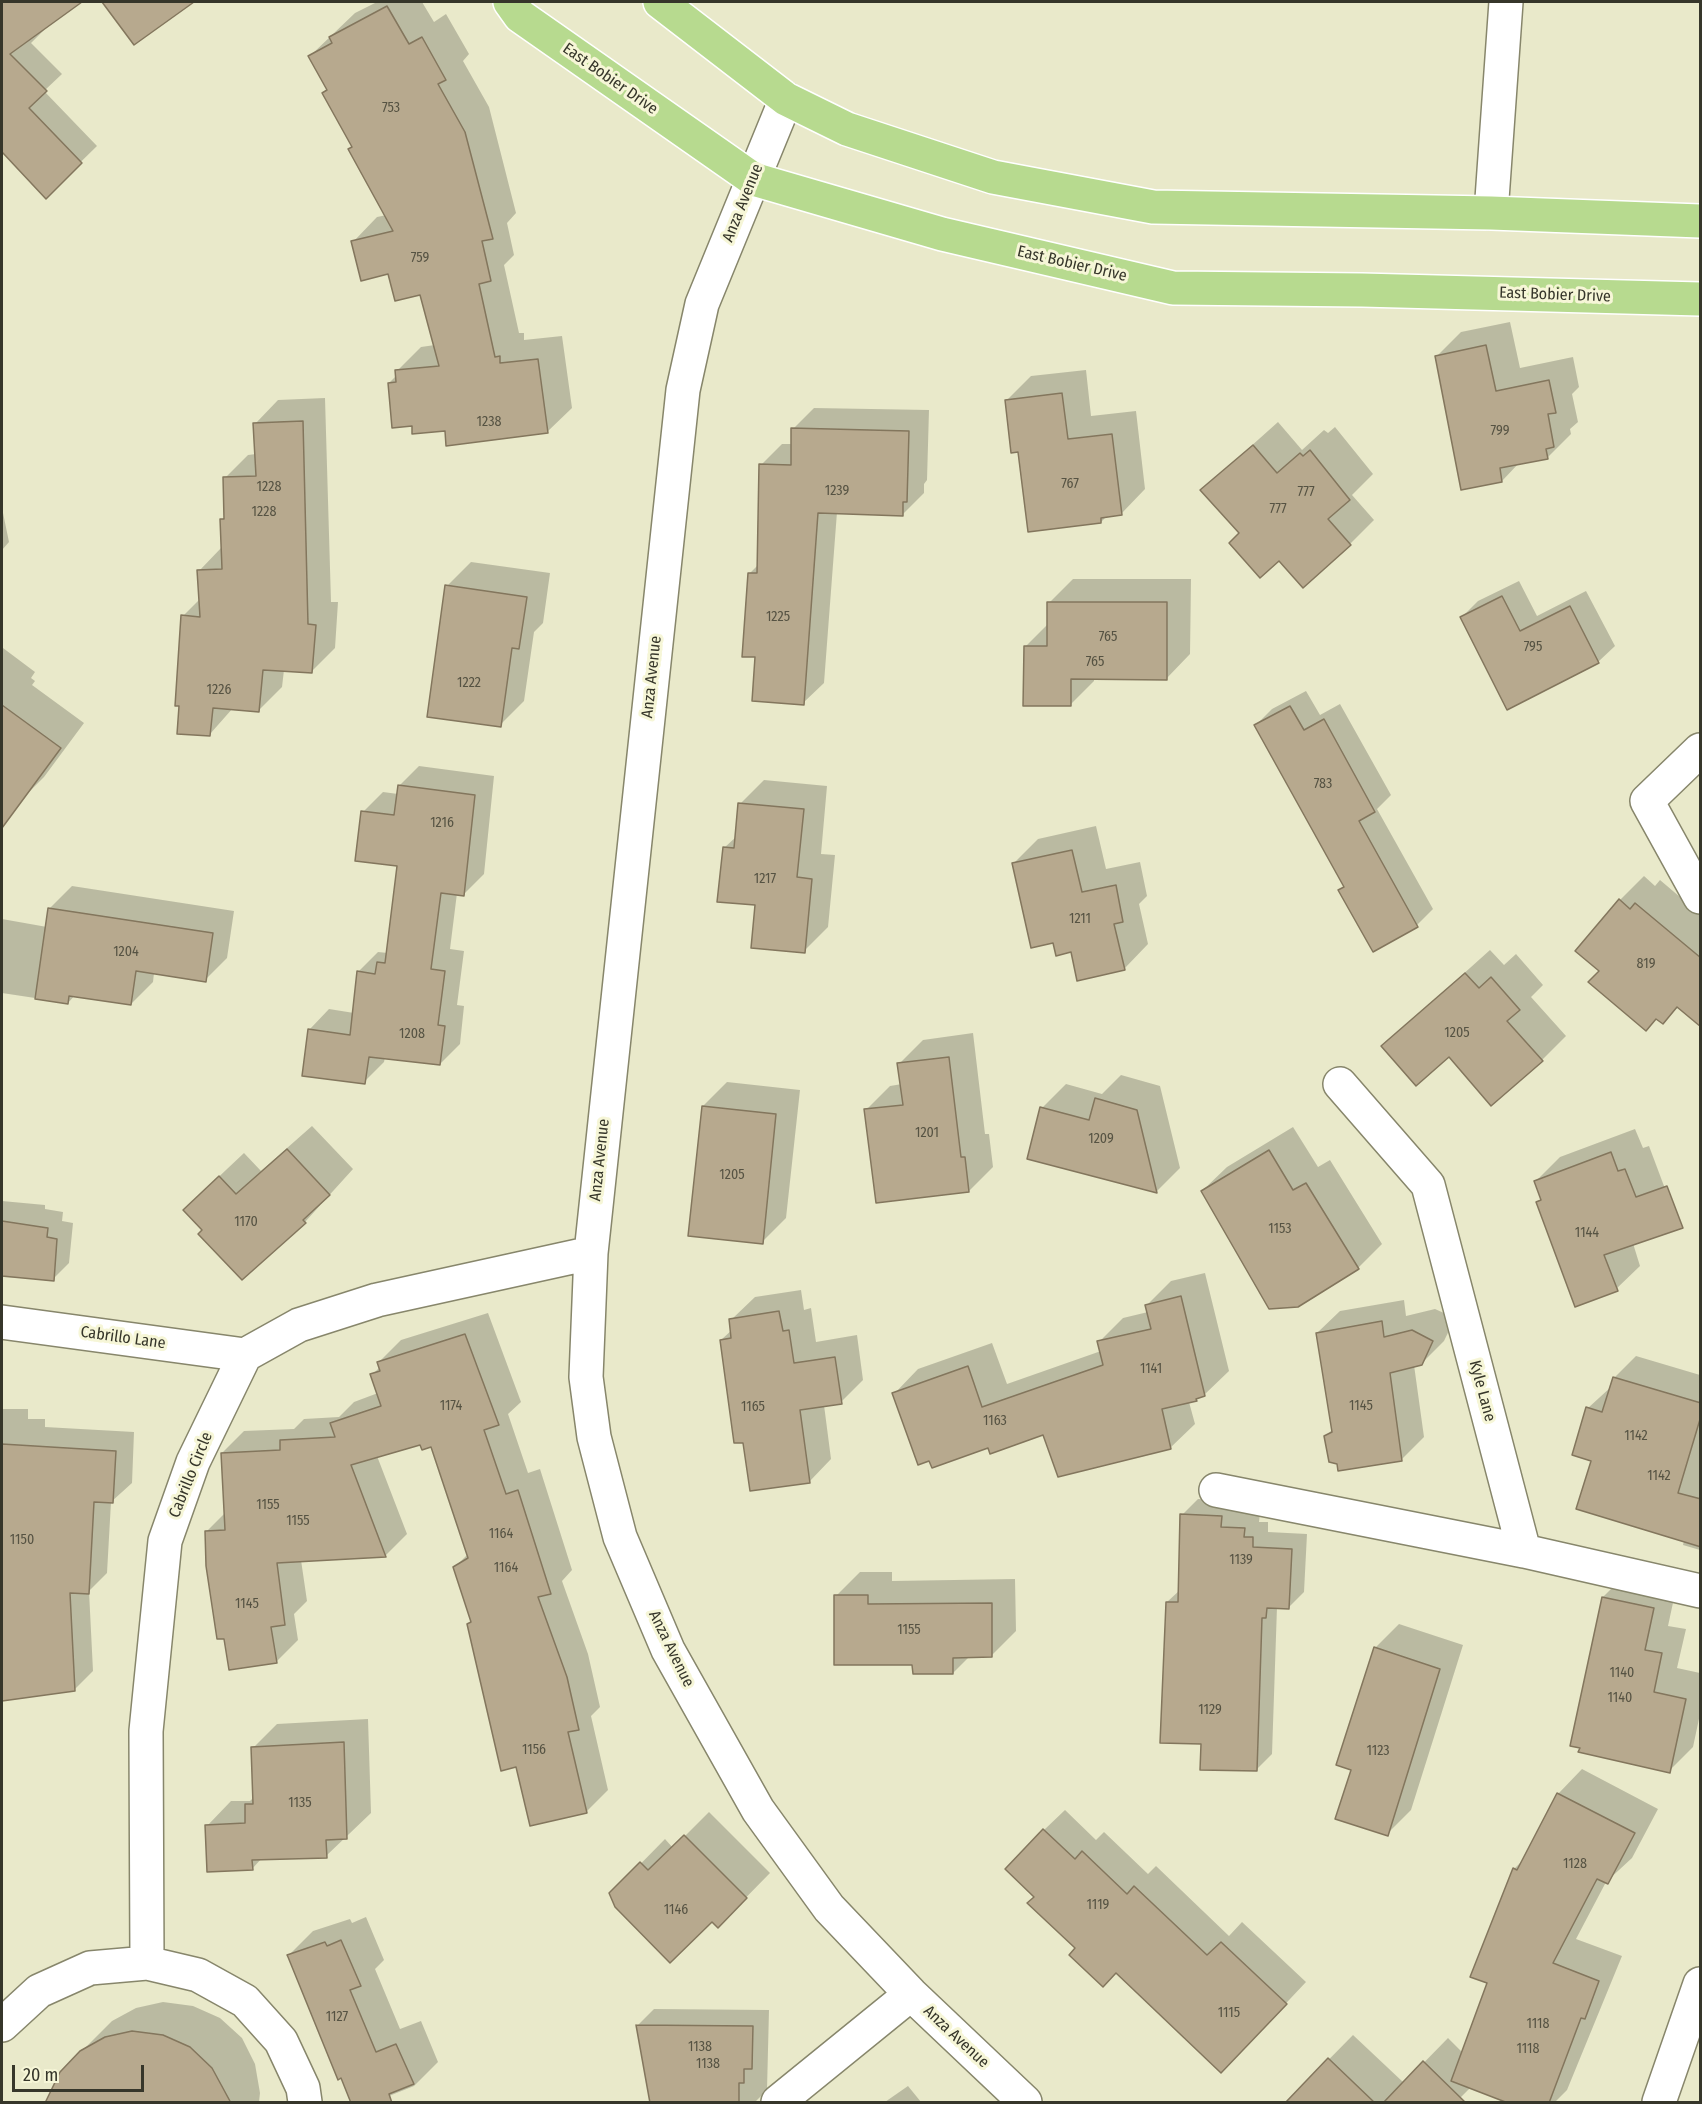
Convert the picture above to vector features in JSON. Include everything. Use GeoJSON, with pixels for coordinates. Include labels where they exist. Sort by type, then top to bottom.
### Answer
{"type":"FeatureCollection","features":[{"type":"Feature","properties":{"kind":"main road","name":"East Bobier Drive"},"geometry":{"type":"LineString","coordinates":[[510,2],[520,16],[753,179],[942,234],[1173,288],[1701,298]]}},
{"type":"Feature","properties":{"kind":"main road"},"geometry":{"type":"LineString","coordinates":[[660,2],[786,99],[847,129],[993,177],[1153,207],[1491,213],[1701,221]]}},
{"type":"Feature","properties":{"kind":"street"},"geometry":{"type":"LineString","coordinates":[[1491,213],[1506,2]]}},
{"type":"Feature","properties":{"kind":"street","name":"Anza Avenue"},"geometry":{"type":"LineString","coordinates":[[786,99],[702,304],[683,390],[591,1253],[586,1377],[594,1437],[620,1536],[668,1650],[758,1809],[829,1908],[911,1994],[1025,2103]]}},
{"type":"Feature","properties":{"kind":"street"},"geometry":{"type":"LineString","coordinates":[[1701,750],[1647,801],[1701,897]]}},
{"type":"Feature","properties":{"kind":"street","name":"Kyle Lane"},"geometry":{"type":"LineString","coordinates":[[1340,1084],[1428,1185],[1524,1551]]}},
{"type":"Feature","properties":{"kind":"street"},"geometry":{"type":"LineString","coordinates":[[245,1354],[299,1325],[377,1300],[591,1253]]}},
{"type":"Feature","properties":{"kind":"street","name":"Cabrillo Lane"},"geometry":{"type":"LineString","coordinates":[[2,1322],[245,1354]]}},
{"type":"Feature","properties":{"kind":"street","name":"Cabrillo Circle"},"geometry":{"type":"LineString","coordinates":[[147,1963],[146,1731],[165,1541],[194,1462],[245,1354]]}},
{"type":"Feature","properties":{"kind":"street"},"geometry":{"type":"LineString","coordinates":[[1216,1490],[1524,1551],[1701,1591]]}},
{"type":"Feature","properties":{"kind":"street"},"geometry":{"type":"LineString","coordinates":[[2,2025],[39,1991],[90,1968],[147,1963],[198,1975],[245,2001],[281,2041],[303,2088],[305,2103]]}},
{"type":"Feature","properties":{"kind":"street"},"geometry":{"type":"LineString","coordinates":[[1659,2103],[1692,2037],[1701,1984]]}},
{"type":"Feature","properties":{"kind":"street"},"geometry":{"type":"LineString","coordinates":[[778,2103],[911,1994]]}},
{"type":"Feature","properties":{"kind":"building"},"geometry":{"type":"Polygon","coordinates":[[[2,2],[82,2],[10,54],[47,91],[29,108],[82,163],[46,199],[2,152],[2,2]]]}},
{"type":"Feature","properties":{"kind":"building"},"geometry":{"type":"Polygon","coordinates":[[[102,2],[194,2],[134,45],[102,2]]]}},
{"type":"Feature","properties":{"kind":"building"},"geometry":{"type":"Polygon","coordinates":[[[387,6],[409,44],[422,37],[446,80],[438,84],[465,132],[493,239],[482,241],[491,281],[479,284],[495,357],[500,356],[500,363],[538,359],[548,433],[446,446],[445,431],[412,434],[412,426],[392,428],[388,383],[396,382],[395,370],[439,366],[420,295],[395,301],[388,274],[361,281],[351,241],[393,231],[348,149],[352,147],[322,93],[327,90],[308,56],[332,43],[329,37],[387,6]]]}},
{"type":"Feature","properties":{"kind":"building"},"geometry":{"type":"Polygon","coordinates":[[[1486,345],[1496,391],[1549,380],[1556,413],[1548,414],[1554,447],[1546,449],[1548,459],[1500,468],[1502,482],[1461,490],[1435,356],[1486,345]]]}},
{"type":"Feature","properties":{"kind":"building"},"geometry":{"type":"Polygon","coordinates":[[[1062,393],[1068,439],[1112,434],[1122,515],[1101,518],[1101,523],[1028,532],[1018,452],[1011,453],[1005,400],[1062,393]]]}},
{"type":"Feature","properties":{"kind":"building"},"geometry":{"type":"Polygon","coordinates":[[[303,421],[308,624],[316,625],[312,673],[263,670],[259,712],[213,708],[210,736],[177,734],[179,706],[175,706],[181,615],[200,617],[197,570],[222,569],[220,519],[224,519],[223,477],[256,476],[253,423],[303,421]]]}},
{"type":"Feature","properties":{"kind":"building"},"geometry":{"type":"Polygon","coordinates":[[[791,428],[909,431],[907,502],[903,502],[903,516],[818,513],[804,705],[752,701],[755,657],[742,657],[748,573],[757,573],[759,464],[791,465],[791,428]]]}},
{"type":"Feature","properties":{"kind":"building"},"geometry":{"type":"Polygon","coordinates":[[[1253,445],[1277,473],[1300,453],[1303,456],[1310,450],[1350,500],[1328,519],[1351,545],[1303,588],[1279,561],[1260,578],[1229,543],[1239,533],[1200,490],[1253,445]]]}},
{"type":"Feature","properties":{"kind":"building"},"geometry":{"type":"Polygon","coordinates":[[[445,585],[527,597],[519,649],[512,648],[501,727],[427,717],[445,585]]]}},
{"type":"Feature","properties":{"kind":"building"},"geometry":{"type":"Polygon","coordinates":[[[1502,596],[1520,631],[1570,606],[1599,663],[1507,710],[1460,617],[1502,596]]]}},
{"type":"Feature","properties":{"kind":"building"},"geometry":{"type":"Polygon","coordinates":[[[1047,602],[1167,602],[1167,680],[1071,679],[1071,706],[1023,706],[1024,646],[1047,646],[1047,602]]]}},
{"type":"Feature","properties":{"kind":"building"},"geometry":{"type":"Polygon","coordinates":[[[2,705],[61,748],[2,828],[2,705]]]}},
{"type":"Feature","properties":{"kind":"building"},"geometry":{"type":"Polygon","coordinates":[[[1290,706],[1304,730],[1324,719],[1375,812],[1359,821],[1418,927],[1373,952],[1338,890],[1344,887],[1254,725],[1290,706]]]}},
{"type":"Feature","properties":{"kind":"building"},"geometry":{"type":"Polygon","coordinates":[[[398,785],[475,795],[464,896],[441,893],[431,969],[445,971],[438,1025],[445,1026],[440,1065],[369,1057],[365,1084],[302,1076],[308,1029],[350,1035],[357,971],[375,974],[377,962],[385,963],[397,866],[355,861],[361,811],[394,815],[398,785]]]}},
{"type":"Feature","properties":{"kind":"building"},"geometry":{"type":"Polygon","coordinates":[[[738,803],[804,809],[797,877],[812,879],[805,953],[751,948],[755,905],[717,902],[723,847],[734,848],[738,803]]]}},
{"type":"Feature","properties":{"kind":"building"},"geometry":{"type":"Polygon","coordinates":[[[1072,850],[1082,892],[1116,885],[1123,922],[1114,924],[1125,970],[1077,981],[1071,952],[1056,956],[1053,943],[1031,948],[1012,863],[1072,850]]]}},
{"type":"Feature","properties":{"kind":"building"},"geometry":{"type":"Polygon","coordinates":[[[1619,899],[1630,909],[1635,903],[1701,958],[1701,1027],[1677,1007],[1663,1024],[1656,1019],[1646,1031],[1588,982],[1599,971],[1575,951],[1619,899]]]}},
{"type":"Feature","properties":{"kind":"building"},"geometry":{"type":"Polygon","coordinates":[[[48,908],[213,933],[206,982],[136,971],[131,1005],[69,996],[68,1004],[35,999],[48,908]]]}},
{"type":"Feature","properties":{"kind":"building"},"geometry":{"type":"Polygon","coordinates":[[[1465,973],[1479,988],[1491,977],[1520,1010],[1507,1021],[1543,1061],[1491,1106],[1449,1057],[1416,1086],[1381,1046],[1465,973]]]}},
{"type":"Feature","properties":{"kind":"building"},"geometry":{"type":"Polygon","coordinates":[[[949,1057],[961,1157],[965,1157],[969,1192],[876,1203],[864,1109],[903,1105],[897,1063],[949,1057]]]}},
{"type":"Feature","properties":{"kind":"building"},"geometry":{"type":"Polygon","coordinates":[[[1095,1098],[1137,1110],[1157,1193],[1027,1159],[1040,1107],[1089,1120],[1095,1098]]]}},
{"type":"Feature","properties":{"kind":"building"},"geometry":{"type":"Polygon","coordinates":[[[702,1106],[776,1114],[763,1244],[688,1236],[702,1106]]]}},
{"type":"Feature","properties":{"kind":"building"},"geometry":{"type":"Polygon","coordinates":[[[287,1149],[330,1195],[303,1220],[306,1223],[242,1280],[198,1234],[202,1230],[183,1210],[219,1176],[236,1194],[287,1149]]]}},
{"type":"Feature","properties":{"kind":"building"},"geometry":{"type":"Polygon","coordinates":[[[1269,1150],[1293,1190],[1306,1183],[1359,1269],[1298,1307],[1269,1309],[1201,1191],[1269,1150]]]}},
{"type":"Feature","properties":{"kind":"building"},"geometry":{"type":"Polygon","coordinates":[[[1611,1152],[1618,1171],[1625,1169],[1636,1197],[1667,1186],[1683,1228],[1604,1255],[1618,1291],[1575,1307],[1536,1202],[1541,1200],[1534,1181],[1611,1152]]]}},
{"type":"Feature","properties":{"kind":"building"},"geometry":{"type":"Polygon","coordinates":[[[2,1221],[48,1228],[47,1237],[57,1239],[54,1281],[2,1276],[2,1221]]]}},
{"type":"Feature","properties":{"kind":"building"},"geometry":{"type":"Polygon","coordinates":[[[1181,1296],[1205,1396],[1196,1399],[1197,1401],[1162,1409],[1171,1449],[1058,1477],[1043,1435],[990,1454],[988,1448],[932,1468],[929,1461],[918,1465],[892,1393],[968,1366],[982,1407],[1103,1365],[1097,1341],[1151,1329],[1145,1305],[1181,1296]]]}},
{"type":"Feature","properties":{"kind":"building"},"geometry":{"type":"Polygon","coordinates":[[[779,1311],[783,1331],[789,1330],[794,1363],[835,1357],[842,1404],[800,1410],[810,1483],[750,1491],[743,1443],[734,1443],[720,1340],[731,1338],[729,1319],[779,1311]]]}},
{"type":"Feature","properties":{"kind":"building"},"geometry":{"type":"Polygon","coordinates":[[[1382,1321],[1384,1337],[1412,1330],[1433,1341],[1422,1365],[1390,1373],[1402,1461],[1338,1471],[1337,1464],[1329,1462],[1324,1436],[1332,1432],[1316,1333],[1382,1321]]]}},
{"type":"Feature","properties":{"kind":"building"},"geometry":{"type":"Polygon","coordinates":[[[465,1334],[499,1425],[484,1430],[506,1494],[518,1490],[551,1594],[538,1597],[567,1677],[579,1730],[568,1732],[587,1813],[530,1826],[516,1767],[501,1771],[467,1624],[471,1622],[453,1567],[468,1558],[431,1447],[422,1450],[420,1445],[351,1465],[386,1557],[277,1563],[285,1625],[271,1627],[277,1663],[229,1670],[224,1639],[217,1639],[206,1566],[205,1531],[225,1530],[221,1453],[280,1450],[280,1440],[335,1437],[330,1423],[381,1406],[370,1374],[380,1371],[377,1362],[465,1334]]]}},
{"type":"Feature","properties":{"kind":"building"},"geometry":{"type":"Polygon","coordinates":[[[1613,1377],[1701,1403],[1701,1416],[1678,1493],[1701,1499],[1701,1547],[1576,1509],[1591,1461],[1572,1455],[1586,1407],[1602,1412],[1613,1377]]]}},
{"type":"Feature","properties":{"kind":"building"},"geometry":{"type":"Polygon","coordinates":[[[2,1444],[116,1451],[113,1503],[94,1502],[89,1594],[70,1593],[75,1691],[2,1701],[2,1444]]]}},
{"type":"Feature","properties":{"kind":"building"},"geometry":{"type":"Polygon","coordinates":[[[1180,1514],[1222,1516],[1221,1527],[1245,1528],[1244,1537],[1253,1537],[1253,1547],[1292,1549],[1289,1609],[1267,1608],[1266,1618],[1262,1618],[1257,1771],[1200,1770],[1201,1744],[1160,1743],[1166,1602],[1178,1602],[1180,1514]]]}},
{"type":"Feature","properties":{"kind":"building"},"geometry":{"type":"Polygon","coordinates":[[[834,1595],[868,1595],[868,1604],[992,1603],[992,1657],[953,1658],[953,1674],[913,1674],[912,1665],[834,1665],[834,1595]]]}},
{"type":"Feature","properties":{"kind":"building"},"geometry":{"type":"Polygon","coordinates":[[[1602,1597],[1654,1608],[1645,1650],[1662,1653],[1654,1692],[1686,1699],[1670,1773],[1578,1752],[1580,1748],[1570,1746],[1602,1597]]]}},
{"type":"Feature","properties":{"kind":"building"},"geometry":{"type":"Polygon","coordinates":[[[1374,1647],[1440,1669],[1388,1836],[1335,1819],[1351,1770],[1336,1765],[1374,1647]]]}},
{"type":"Feature","properties":{"kind":"building"},"geometry":{"type":"Polygon","coordinates":[[[344,1742],[347,1839],[326,1840],[327,1858],[252,1860],[253,1870],[207,1872],[205,1825],[245,1823],[245,1804],[253,1804],[251,1747],[344,1742]]]}},
{"type":"Feature","properties":{"kind":"building"},"geometry":{"type":"Polygon","coordinates":[[[1557,1793],[1635,1833],[1608,1884],[1597,1879],[1553,1963],[1599,1981],[1585,2019],[1581,2018],[1549,2103],[1508,2103],[1451,2081],[1487,1983],[1470,1977],[1513,1868],[1517,1870],[1557,1793]]]}},
{"type":"Feature","properties":{"kind":"building"},"geometry":{"type":"Polygon","coordinates":[[[1043,1829],[1075,1859],[1082,1851],[1127,1894],[1134,1886],[1207,1955],[1221,1942],[1287,2004],[1221,2073],[1116,1973],[1103,1987],[1069,1955],[1075,1948],[1027,1903],[1034,1897],[1005,1869],[1043,1829]]]}},
{"type":"Feature","properties":{"kind":"building"},"geometry":{"type":"Polygon","coordinates":[[[684,1835],[747,1898],[718,1928],[712,1922],[670,1963],[615,1907],[609,1893],[640,1862],[648,1870],[684,1835]]]}},
{"type":"Feature","properties":{"kind":"building"},"geometry":{"type":"Polygon","coordinates":[[[341,1940],[361,1986],[350,1990],[376,2052],[396,2044],[414,2084],[389,2094],[392,2103],[351,2103],[341,2078],[338,2080],[287,1955],[325,1942],[327,1946],[341,1940]]]}},
{"type":"Feature","properties":{"kind":"building"},"geometry":{"type":"Polygon","coordinates":[[[636,2025],[753,2026],[752,2069],[744,2069],[744,2083],[739,2083],[739,2103],[650,2103],[636,2025]]]}},
{"type":"Feature","properties":{"kind":"building"},"geometry":{"type":"Polygon","coordinates":[[[132,2031],[163,2035],[190,2047],[212,2068],[231,2103],[45,2103],[60,2072],[80,2051],[105,2037],[132,2031]]]}},
{"type":"Feature","properties":{"kind":"building"},"geometry":{"type":"Polygon","coordinates":[[[1328,2058],[1375,2103],[1285,2103],[1328,2058]]]}},
{"type":"Feature","properties":{"kind":"building"},"geometry":{"type":"Polygon","coordinates":[[[1423,2061],[1466,2103],[1383,2103],[1423,2061]]]}}]}
